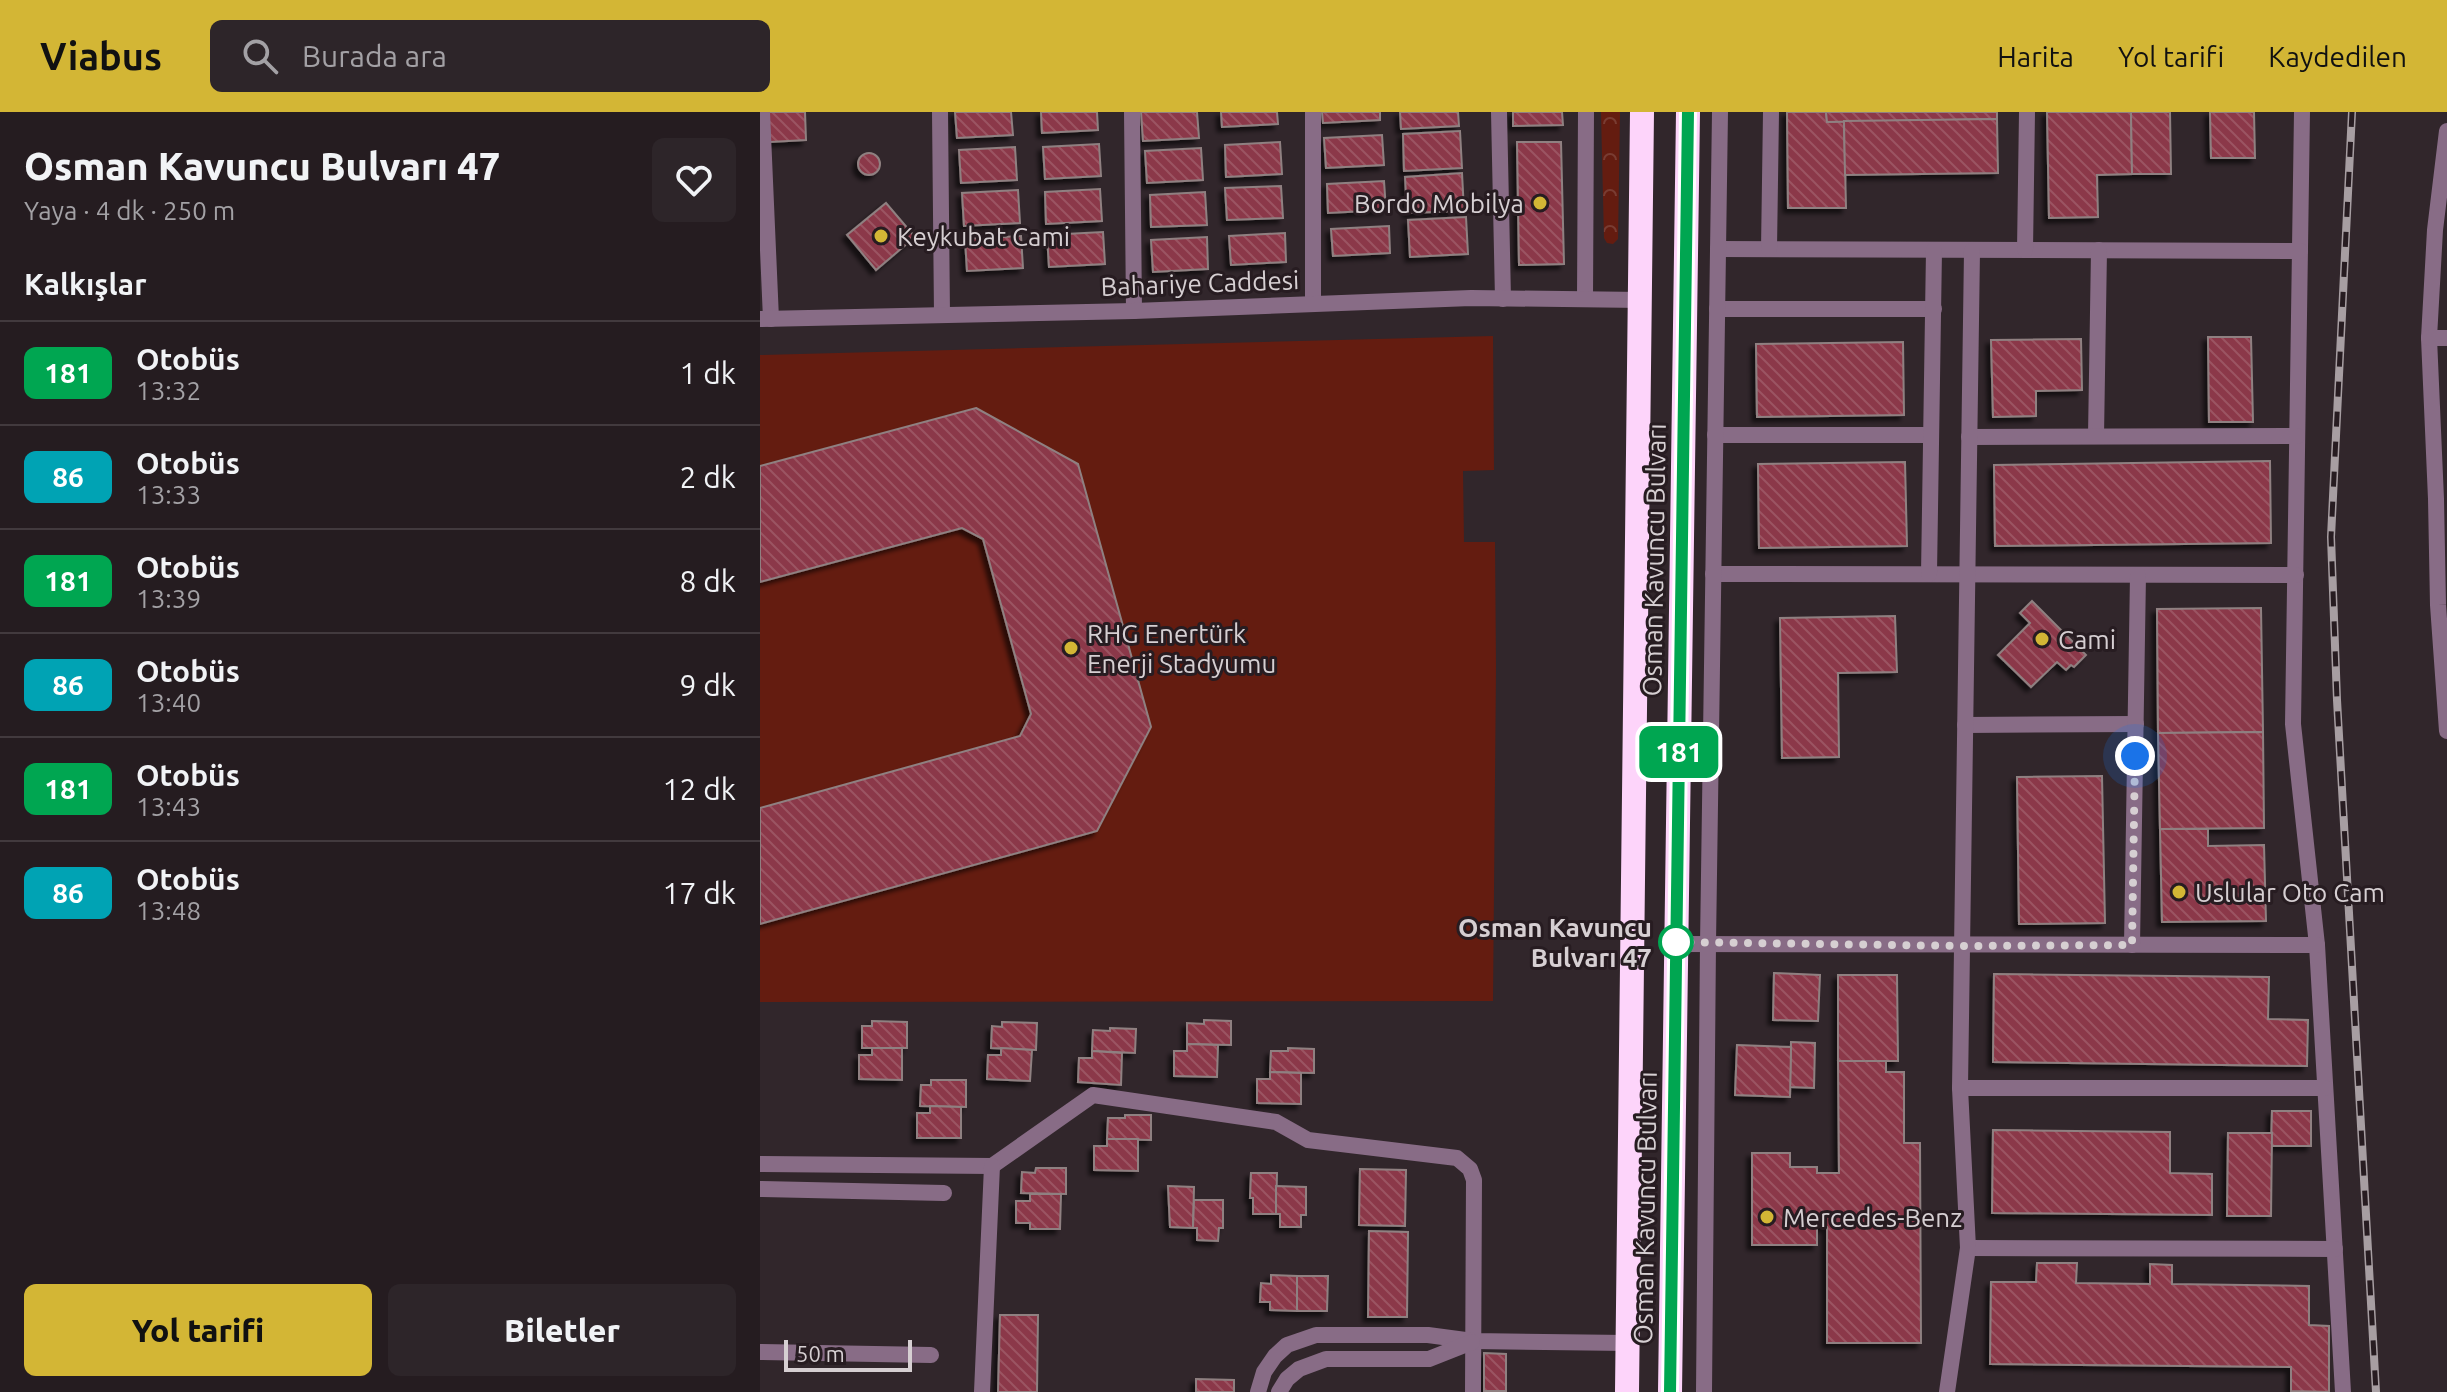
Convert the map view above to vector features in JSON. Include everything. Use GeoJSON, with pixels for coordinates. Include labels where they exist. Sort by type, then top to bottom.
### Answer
{"type":"FeatureCollection","features":[{"type":"Feature","properties":{"kind":"highway","name":"Osman Kavuncu Bulvarı"},"geometry":{"type":"LineString","coordinates":[[1627,1392],[1642,112]]}},
{"type":"Feature","properties":{"kind":"highway","name":"Osman Kavuncu Bulvarı"},"geometry":{"type":"LineString","coordinates":[[1670,1392],[1688,112]]}},
{"type":"Feature","properties":{"kind":"street"},"geometry":{"type":"LineString","coordinates":[[762,112],[766,319]]}},
{"type":"Feature","properties":{"kind":"street"},"geometry":{"type":"LineString","coordinates":[[940,112],[942,315]]}},
{"type":"Feature","properties":{"kind":"street"},"geometry":{"type":"LineString","coordinates":[[1132,112],[1134,311]]}},
{"type":"Feature","properties":{"kind":"street"},"geometry":{"type":"LineString","coordinates":[[1313,112],[1313,303]]}},
{"type":"Feature","properties":{"kind":"street"},"geometry":{"type":"LineString","coordinates":[[1499,112],[1503,299]]}},
{"type":"Feature","properties":{"kind":"street"},"geometry":{"type":"LineString","coordinates":[[1585,299],[1586,112]]}},
{"type":"Feature","properties":{"kind":"street"},"geometry":{"type":"LineString","coordinates":[[1704,1392],[1720,112]]}},
{"type":"Feature","properties":{"kind":"street"},"geometry":{"type":"LineString","coordinates":[[1769,249],[1771,112]]}},
{"type":"Feature","properties":{"kind":"street"},"geometry":{"type":"LineString","coordinates":[[2025,250],[2027,112]]}},
{"type":"Feature","properties":{"kind":"street"},"geometry":{"type":"LineString","coordinates":[[2302,112],[2293,724],[2317,945],[2343,1392]]}},
{"type":"Feature","properties":{"kind":"street"},"geometry":{"type":"LineString","coordinates":[[2447,131],[2435,230],[2429,338],[2438,605],[2447,731]]}},
{"type":"Feature","properties":{"kind":"street"},"geometry":{"type":"LineString","coordinates":[[1718,249],[2300,251]]}},
{"type":"Feature","properties":{"kind":"street"},"geometry":{"type":"LineString","coordinates":[[1929,574],[1934,250]]}},
{"type":"Feature","properties":{"kind":"street"},"geometry":{"type":"LineString","coordinates":[[2096,436],[2099,250]]}},
{"type":"Feature","properties":{"kind":"street"},"geometry":{"type":"LineString","coordinates":[[1947,1392],[1968,1248],[1960,1088],[1972,251]]}},
{"type":"Feature","properties":{"kind":"street","name":"Bahariye Caddesi"},"geometry":{"type":"LineString","coordinates":[[766,319],[1134,311],[1313,303],[1642,300]]}},
{"type":"Feature","properties":{"kind":"street"},"geometry":{"type":"LineString","coordinates":[[1717,309],[1934,309]]}},
{"type":"Feature","properties":{"kind":"street"},"geometry":{"type":"LineString","coordinates":[[2429,338],[2447,338]]}},
{"type":"Feature","properties":{"kind":"street"},"geometry":{"type":"LineString","coordinates":[[1715,435],[1931,435]]}},
{"type":"Feature","properties":{"kind":"street"},"geometry":{"type":"LineString","coordinates":[[1969,437],[2297,436]]}},
{"type":"Feature","properties":{"kind":"street"},"geometry":{"type":"LineString","coordinates":[[1713,574],[2296,575]]}},
{"type":"Feature","properties":{"kind":"street"},"geometry":{"type":"LineString","coordinates":[[2132,945],[2138,575]]}},
{"type":"Feature","properties":{"kind":"street"},"geometry":{"type":"LineString","coordinates":[[1965,725],[2136,724]]}},
{"type":"Feature","properties":{"kind":"street"},"geometry":{"type":"LineString","coordinates":[[1676,944],[2317,945]]}},
{"type":"Feature","properties":{"kind":"street"},"geometry":{"type":"LineString","coordinates":[[1960,1088],[2325,1088]]}},
{"type":"Feature","properties":{"kind":"street"},"geometry":{"type":"LineString","coordinates":[[760,1164],[992,1166],[1093,1095],[1276,1122],[1308,1140],[1457,1158],[1470,1169],[1474,1180],[1473,1392]]}},
{"type":"Feature","properties":{"kind":"street"},"geometry":{"type":"LineString","coordinates":[[982,1392],[992,1166]]}},
{"type":"Feature","properties":{"kind":"street"},"geometry":{"type":"LineString","coordinates":[[760,1189],[944,1193]]}},
{"type":"Feature","properties":{"kind":"street"},"geometry":{"type":"LineString","coordinates":[[1968,1248],[2335,1249]]}},
{"type":"Feature","properties":{"kind":"street"},"geometry":{"type":"LineString","coordinates":[[1258,1392],[1264,1372],[1275,1356],[1287,1345],[1316,1335],[1428,1335],[1473,1341],[1627,1343]]}},
{"type":"Feature","properties":{"kind":"street"},"geometry":{"type":"LineString","coordinates":[[1279,1392],[1287,1379],[1299,1369],[1326,1359],[1429,1359],[1473,1341]]}},
{"type":"Feature","properties":{"kind":"street"},"geometry":{"type":"LineString","coordinates":[[760,1352],[931,1355]]}},
{"type":"Feature","properties":{"kind":"green space"},"geometry":{"type":"Polygon","coordinates":[[[1601,112],[1620,112],[1618,239],[1613,244],[1607,243],[1604,238],[1601,112]]]}},
{"type":"Feature","properties":{"kind":"green space"},"geometry":{"type":"Polygon","coordinates":[[[1493,336],[1494,470],[1463,471],[1464,542],[1495,542],[1493,1001],[760,1002],[760,355],[1493,336]]]}},
{"type":"Feature","properties":{"kind":"building"},"geometry":{"type":"Polygon","coordinates":[[[768,112],[805,112],[806,140],[770,142],[768,112]]]}},
{"type":"Feature","properties":{"kind":"building"},"geometry":{"type":"Polygon","coordinates":[[[955,112],[1011,112],[1013,135],[957,138],[955,112]]]}},
{"type":"Feature","properties":{"kind":"building"},"geometry":{"type":"Polygon","coordinates":[[[1041,112],[1097,112],[1098,130],[1042,133],[1041,112]]]}},
{"type":"Feature","properties":{"kind":"building"},"geometry":{"type":"Polygon","coordinates":[[[1141,112],[1197,112],[1199,138],[1143,141],[1141,112]]]}},
{"type":"Feature","properties":{"kind":"building"},"geometry":{"type":"Polygon","coordinates":[[[1221,112],[1277,112],[1278,124],[1222,127],[1221,112]]]}},
{"type":"Feature","properties":{"kind":"building"},"geometry":{"type":"Polygon","coordinates":[[[1322,112],[1380,112],[1380,120],[1323,123],[1322,112]]]}},
{"type":"Feature","properties":{"kind":"building"},"geometry":{"type":"Polygon","coordinates":[[[1400,112],[1458,112],[1459,126],[1401,129],[1400,112]]]}},
{"type":"Feature","properties":{"kind":"building"},"geometry":{"type":"Polygon","coordinates":[[[1513,112],[1562,112],[1563,125],[1513,126],[1513,112]]]}},
{"type":"Feature","properties":{"kind":"building"},"geometry":{"type":"Polygon","coordinates":[[[1787,112],[1826,112],[1827,122],[1844,121],[1846,208],[1788,208],[1787,112]]]}},
{"type":"Feature","properties":{"kind":"building"},"geometry":{"type":"Polygon","coordinates":[[[1826,112],[1997,112],[1997,119],[1827,122],[1826,112]]]}},
{"type":"Feature","properties":{"kind":"building"},"geometry":{"type":"Polygon","coordinates":[[[2047,112],[2131,112],[2132,174],[2097,175],[2098,217],[2049,218],[2047,112]]]}},
{"type":"Feature","properties":{"kind":"building"},"geometry":{"type":"Polygon","coordinates":[[[2131,112],[2170,112],[2171,174],[2132,174],[2131,112]]]}},
{"type":"Feature","properties":{"kind":"building"},"geometry":{"type":"Polygon","coordinates":[[[2210,112],[2254,112],[2255,158],[2211,158],[2210,112]]]}},
{"type":"Feature","properties":{"kind":"building"},"geometry":{"type":"Polygon","coordinates":[[[1997,119],[1998,173],[1845,175],[1844,121],[1997,119]]]}},
{"type":"Feature","properties":{"kind":"building"},"geometry":{"type":"Polygon","coordinates":[[[1460,131],[1462,168],[1404,171],[1403,134],[1460,131]]]}},
{"type":"Feature","properties":{"kind":"building"},"geometry":{"type":"Polygon","coordinates":[[[1382,135],[1384,165],[1326,168],[1324,138],[1382,135]]]}},
{"type":"Feature","properties":{"kind":"building"},"geometry":{"type":"Polygon","coordinates":[[[1280,142],[1282,174],[1226,177],[1225,145],[1280,142]]]}},
{"type":"Feature","properties":{"kind":"building","name":"Bordo Mobilya"},"geometry":{"type":"Polygon","coordinates":[[[1517,142],[1561,142],[1564,264],[1519,265],[1517,142]]]}},
{"type":"Feature","properties":{"kind":"building"},"geometry":{"type":"Polygon","coordinates":[[[1099,144],[1101,176],[1045,179],[1043,147],[1099,144]]]}},
{"type":"Feature","properties":{"kind":"building"},"geometry":{"type":"Polygon","coordinates":[[[1015,147],[1017,180],[961,183],[959,150],[1015,147]]]}},
{"type":"Feature","properties":{"kind":"building"},"geometry":{"type":"Polygon","coordinates":[[[1201,148],[1203,180],[1147,183],[1145,151],[1201,148]]]}},
{"type":"Feature","properties":{"kind":"building"},"geometry":{"type":"Polygon","coordinates":[[[869,153],[877,156],[880,164],[877,172],[869,175],[861,172],[858,164],[861,156],[869,153]]]}},
{"type":"Feature","properties":{"kind":"building"},"geometry":{"type":"Polygon","coordinates":[[[1462,173],[1464,211],[1407,213],[1405,177],[1462,173]]]}},
{"type":"Feature","properties":{"kind":"building"},"geometry":{"type":"Polygon","coordinates":[[[1384,181],[1386,210],[1328,213],[1327,184],[1384,181]]]}},
{"type":"Feature","properties":{"kind":"building"},"geometry":{"type":"Polygon","coordinates":[[[1281,186],[1283,218],[1227,220],[1225,188],[1281,186]]]}},
{"type":"Feature","properties":{"kind":"building"},"geometry":{"type":"Polygon","coordinates":[[[1100,189],[1102,221],[1046,224],[1045,192],[1100,189]]]}},
{"type":"Feature","properties":{"kind":"building"},"geometry":{"type":"Polygon","coordinates":[[[1018,190],[1020,223],[964,226],[962,193],[1018,190]]]}},
{"type":"Feature","properties":{"kind":"building"},"geometry":{"type":"Polygon","coordinates":[[[1205,192],[1207,225],[1151,227],[1150,195],[1205,192]]]}},
{"type":"Feature","properties":{"kind":"building","name":"Keykubat Cami"},"geometry":{"type":"Polygon","coordinates":[[[886,203],[915,237],[876,270],[847,235],[886,203]]]}},
{"type":"Feature","properties":{"kind":"building"},"geometry":{"type":"Polygon","coordinates":[[[1466,217],[1468,254],[1410,257],[1408,220],[1466,217]]]}},
{"type":"Feature","properties":{"kind":"building"},"geometry":{"type":"Polygon","coordinates":[[[1389,226],[1390,253],[1333,256],[1331,229],[1389,226]]]}},
{"type":"Feature","properties":{"kind":"building"},"geometry":{"type":"Polygon","coordinates":[[[1103,232],[1105,264],[1049,267],[1047,235],[1103,232]]]}},
{"type":"Feature","properties":{"kind":"building"},"geometry":{"type":"Polygon","coordinates":[[[1285,233],[1286,262],[1231,265],[1229,236],[1285,233]]]}},
{"type":"Feature","properties":{"kind":"building"},"geometry":{"type":"Polygon","coordinates":[[[1021,236],[1023,268],[967,271],[965,239],[1021,236]]]}},
{"type":"Feature","properties":{"kind":"building"},"geometry":{"type":"Polygon","coordinates":[[[1207,237],[1208,269],[1153,272],[1151,240],[1207,237]]]}},
{"type":"Feature","properties":{"kind":"building"},"geometry":{"type":"Polygon","coordinates":[[[2208,337],[2251,337],[2253,422],[2209,422],[2208,337]]]}},
{"type":"Feature","properties":{"kind":"building"},"geometry":{"type":"Polygon","coordinates":[[[2081,339],[2082,390],[2036,391],[2036,416],[1993,417],[1991,340],[2081,339]]]}},
{"type":"Feature","properties":{"kind":"building"},"geometry":{"type":"Polygon","coordinates":[[[1903,342],[1904,415],[1757,417],[1756,344],[1903,342]]]}},
{"type":"Feature","properties":{"kind":"building","name":"RHG Enertürk Enerji Stadyumu"},"geometry":{"type":"Polygon","coordinates":[[[976,408],[1078,464],[1151,727],[1097,831],[760,924],[760,808],[1020,736],[1031,714],[983,539],[962,528],[760,582],[760,466],[976,408]]]}},
{"type":"Feature","properties":{"kind":"building"},"geometry":{"type":"Polygon","coordinates":[[[2270,461],[2271,543],[1995,546],[1994,465],[2270,461]]]}},
{"type":"Feature","properties":{"kind":"building"},"geometry":{"type":"Polygon","coordinates":[[[1905,462],[1907,546],[1759,548],[1758,464],[1905,462]]]}},
{"type":"Feature","properties":{"kind":"building","name":"Cami"},"geometry":{"type":"Polygon","coordinates":[[[2032,601],[2086,655],[2066,670],[2057,662],[2031,687],[1998,655],[2030,623],[2020,613],[2032,601]]]}},
{"type":"Feature","properties":{"kind":"building"},"geometry":{"type":"Polygon","coordinates":[[[2261,608],[2263,732],[2158,733],[2157,609],[2261,608]]]}},
{"type":"Feature","properties":{"kind":"building"},"geometry":{"type":"Polygon","coordinates":[[[1895,616],[1897,672],[1838,673],[1839,757],[1782,758],[1780,618],[1895,616]]]}},
{"type":"Feature","properties":{"kind":"building"},"geometry":{"type":"Polygon","coordinates":[[[2263,732],[2264,828],[2160,829],[2158,733],[2263,732]]]}},
{"type":"Feature","properties":{"kind":"building"},"geometry":{"type":"Polygon","coordinates":[[[2102,776],[2105,923],[2019,924],[2017,777],[2102,776]]]}},
{"type":"Feature","properties":{"kind":"building"},"geometry":{"type":"Polygon","coordinates":[[[2160,829],[2208,829],[2208,846],[2264,845],[2266,921],[2162,922],[2160,829]]]}},
{"type":"Feature","properties":{"kind":"building"},"geometry":{"type":"Polygon","coordinates":[[[1774,973],[1820,975],[1818,1021],[1773,1020],[1774,973]]]}},
{"type":"Feature","properties":{"kind":"building"},"geometry":{"type":"Polygon","coordinates":[[[1994,974],[2269,977],[2268,1019],[2308,1020],[2307,1066],[1993,1062],[1994,974]]]}},
{"type":"Feature","properties":{"kind":"building"},"geometry":{"type":"Polygon","coordinates":[[[1838,975],[1897,975],[1898,1061],[1838,1061],[1838,975]]]}},
{"type":"Feature","properties":{"kind":"building"},"geometry":{"type":"Polygon","coordinates":[[[1204,1020],[1231,1021],[1231,1045],[1187,1044],[1187,1023],[1204,1024],[1204,1020]]]}},
{"type":"Feature","properties":{"kind":"building"},"geometry":{"type":"Polygon","coordinates":[[[872,1021],[907,1022],[907,1048],[862,1048],[862,1026],[872,1026],[872,1021]]]}},
{"type":"Feature","properties":{"kind":"building"},"geometry":{"type":"Polygon","coordinates":[[[1002,1022],[1037,1023],[1036,1050],[991,1048],[992,1026],[1002,1027],[1002,1022]]]}},
{"type":"Feature","properties":{"kind":"building"},"geometry":{"type":"Polygon","coordinates":[[[1110,1028],[1136,1029],[1135,1053],[1092,1051],[1093,1030],[1110,1031],[1110,1028]]]}},
{"type":"Feature","properties":{"kind":"building"},"geometry":{"type":"Polygon","coordinates":[[[1791,1042],[1815,1043],[1814,1088],[1790,1087],[1791,1042]]]}},
{"type":"Feature","properties":{"kind":"building"},"geometry":{"type":"Polygon","coordinates":[[[1187,1044],[1218,1045],[1217,1077],[1174,1076],[1174,1051],[1187,1051],[1187,1044]]]}},
{"type":"Feature","properties":{"kind":"building"},"geometry":{"type":"Polygon","coordinates":[[[1737,1045],[1791,1047],[1790,1097],[1735,1095],[1737,1045]]]}},
{"type":"Feature","properties":{"kind":"building"},"geometry":{"type":"Polygon","coordinates":[[[872,1048],[902,1048],[902,1080],[859,1079],[859,1055],[872,1055],[872,1048]]]}},
{"type":"Feature","properties":{"kind":"building"},"geometry":{"type":"Polygon","coordinates":[[[1001,1048],[1032,1050],[1030,1081],[987,1079],[988,1055],[1001,1055],[1001,1048]]]}},
{"type":"Feature","properties":{"kind":"building"},"geometry":{"type":"Polygon","coordinates":[[[1288,1048],[1314,1049],[1314,1073],[1270,1072],[1271,1051],[1288,1051],[1288,1048]]]}},
{"type":"Feature","properties":{"kind":"building"},"geometry":{"type":"Polygon","coordinates":[[[1092,1051],[1122,1053],[1121,1085],[1078,1082],[1079,1058],[1092,1058],[1092,1051]]]}},
{"type":"Feature","properties":{"kind":"building"},"geometry":{"type":"Polygon","coordinates":[[[1838,1061],[1886,1061],[1886,1072],[1904,1072],[1904,1143],[1920,1143],[1921,1343],[1827,1343],[1827,1227],[1817,1227],[1817,1245],[1752,1245],[1752,1153],[1790,1153],[1790,1167],[1817,1167],[1817,1173],[1839,1173],[1838,1061]]]}},
{"type":"Feature","properties":{"kind":"building"},"geometry":{"type":"Polygon","coordinates":[[[1270,1072],[1301,1073],[1301,1104],[1257,1103],[1257,1079],[1270,1079],[1270,1072]]]}},
{"type":"Feature","properties":{"kind":"building"},"geometry":{"type":"Polygon","coordinates":[[[931,1080],[966,1080],[966,1107],[920,1106],[921,1085],[931,1085],[931,1080]]]}},
{"type":"Feature","properties":{"kind":"building"},"geometry":{"type":"Polygon","coordinates":[[[930,1106],[961,1107],[961,1138],[917,1138],[917,1113],[930,1113],[930,1106]]]}},
{"type":"Feature","properties":{"kind":"building"},"geometry":{"type":"Polygon","coordinates":[[[2272,1111],[2311,1111],[2311,1146],[2271,1146],[2272,1111]]]}},
{"type":"Feature","properties":{"kind":"building"},"geometry":{"type":"Polygon","coordinates":[[[1125,1115],[1151,1115],[1151,1140],[1107,1139],[1108,1118],[1125,1118],[1125,1115]]]}},
{"type":"Feature","properties":{"kind":"building"},"geometry":{"type":"Polygon","coordinates":[[[1993,1130],[2170,1132],[2170,1173],[2212,1174],[2212,1215],[1992,1213],[1993,1130]]]}},
{"type":"Feature","properties":{"kind":"building"},"geometry":{"type":"Polygon","coordinates":[[[2228,1133],[2272,1133],[2271,1216],[2227,1216],[2228,1133]]]}},
{"type":"Feature","properties":{"kind":"building"},"geometry":{"type":"Polygon","coordinates":[[[1107,1139],[1138,1139],[1138,1171],[1094,1170],[1094,1146],[1107,1146],[1107,1139]]]}},
{"type":"Feature","properties":{"kind":"building"},"geometry":{"type":"Polygon","coordinates":[[[1036,1168],[1066,1168],[1066,1194],[1021,1193],[1022,1172],[1035,1173],[1036,1168]]]}},
{"type":"Feature","properties":{"kind":"building"},"geometry":{"type":"Polygon","coordinates":[[[1360,1169],[1406,1170],[1405,1226],[1359,1225],[1360,1169]]]}},
{"type":"Feature","properties":{"kind":"building"},"geometry":{"type":"Polygon","coordinates":[[[1251,1173],[1277,1173],[1276,1214],[1253,1214],[1251,1173]]]}},
{"type":"Feature","properties":{"kind":"building"},"geometry":{"type":"Polygon","coordinates":[[[1168,1186],[1194,1187],[1193,1228],[1170,1227],[1168,1186]]]}},
{"type":"Feature","properties":{"kind":"building"},"geometry":{"type":"Polygon","coordinates":[[[1276,1186],[1306,1187],[1306,1215],[1301,1215],[1301,1227],[1280,1227],[1280,1214],[1276,1214],[1276,1186]]]}},
{"type":"Feature","properties":{"kind":"building"},"geometry":{"type":"Polygon","coordinates":[[[1030,1194],[1061,1194],[1060,1229],[1030,1229],[1030,1223],[1016,1223],[1016,1201],[1030,1201],[1030,1194]]]}},
{"type":"Feature","properties":{"kind":"building"},"geometry":{"type":"Polygon","coordinates":[[[1194,1200],[1223,1200],[1223,1228],[1219,1228],[1218,1241],[1197,1240],[1197,1228],[1193,1228],[1194,1200]]]}},
{"type":"Feature","properties":{"kind":"building"},"geometry":{"type":"Polygon","coordinates":[[[1369,1231],[1408,1232],[1407,1317],[1368,1317],[1369,1231]]]}},
{"type":"Feature","properties":{"kind":"building"},"geometry":{"type":"Polygon","coordinates":[[[2037,1263],[2077,1263],[2076,1283],[2150,1284],[2150,1264],[2172,1265],[2172,1284],[2309,1286],[2309,1325],[2329,1326],[2329,1392],[2291,1391],[2291,1367],[1990,1364],[1991,1282],[2036,1282],[2037,1263]]]}},
{"type":"Feature","properties":{"kind":"building"},"geometry":{"type":"Polygon","coordinates":[[[1271,1275],[1297,1276],[1297,1311],[1270,1310],[1270,1302],[1260,1302],[1261,1283],[1271,1284],[1271,1275]]]}},
{"type":"Feature","properties":{"kind":"building"},"geometry":{"type":"Polygon","coordinates":[[[1297,1276],[1328,1276],[1327,1311],[1297,1311],[1297,1276]]]}},
{"type":"Feature","properties":{"kind":"building"},"geometry":{"type":"Polygon","coordinates":[[[1000,1315],[1038,1315],[1037,1392],[998,1392],[1000,1315]]]}},
{"type":"Feature","properties":{"kind":"building"},"geometry":{"type":"Polygon","coordinates":[[[1484,1353],[1506,1354],[1506,1391],[1484,1391],[1484,1353]]]}},
{"type":"Feature","properties":{"kind":"building"},"geometry":{"type":"Polygon","coordinates":[[[1196,1379],[1234,1380],[1234,1392],[1196,1392],[1196,1379]]]}},
{"type":"Feature","properties":{"kind":"railway"},"geometry":{"type":"LineString","coordinates":[[2352,112],[2331,537],[2337,700],[2376,1392]]}},
{"type":"Feature","properties":{"kind":"bus line","name":"181"},"geometry":{"type":"LineString","coordinates":[[1670,1392],[1688,112]]}},
{"type":"Feature","properties":{"kind":"place","name":"Bordo Mobilya"},"geometry":{"type":"Point","coordinates":[1540,203]}},
{"type":"Feature","properties":{"kind":"place","name":"Keykubat Cami"},"geometry":{"type":"Point","coordinates":[881,236]}},
{"type":"Feature","properties":{"kind":"place","name":"Cami"},"geometry":{"type":"Point","coordinates":[2042,639]}},
{"type":"Feature","properties":{"kind":"place","name":"RHG Enertürk Enerji Stadyumu"},"geometry":{"type":"Point","coordinates":[1071,648]}},
{"type":"Feature","properties":{"kind":"place","name":"Uslular Oto Cam"},"geometry":{"type":"Point","coordinates":[2179,892]}},
{"type":"Feature","properties":{"kind":"place","name":"Osman Kavuncu Bulvarı 47"},"geometry":{"type":"Point","coordinates":[1676,942]}},
{"type":"Feature","properties":{"kind":"place","name":"Mercedes-Benz"},"geometry":{"type":"Point","coordinates":[1767,1217]}},
{"type":"Feature","properties":{"kind":"route"},"geometry":{"type":"LineString","coordinates":[[1676,942],[2132,945],[2135,756]]}}]}
